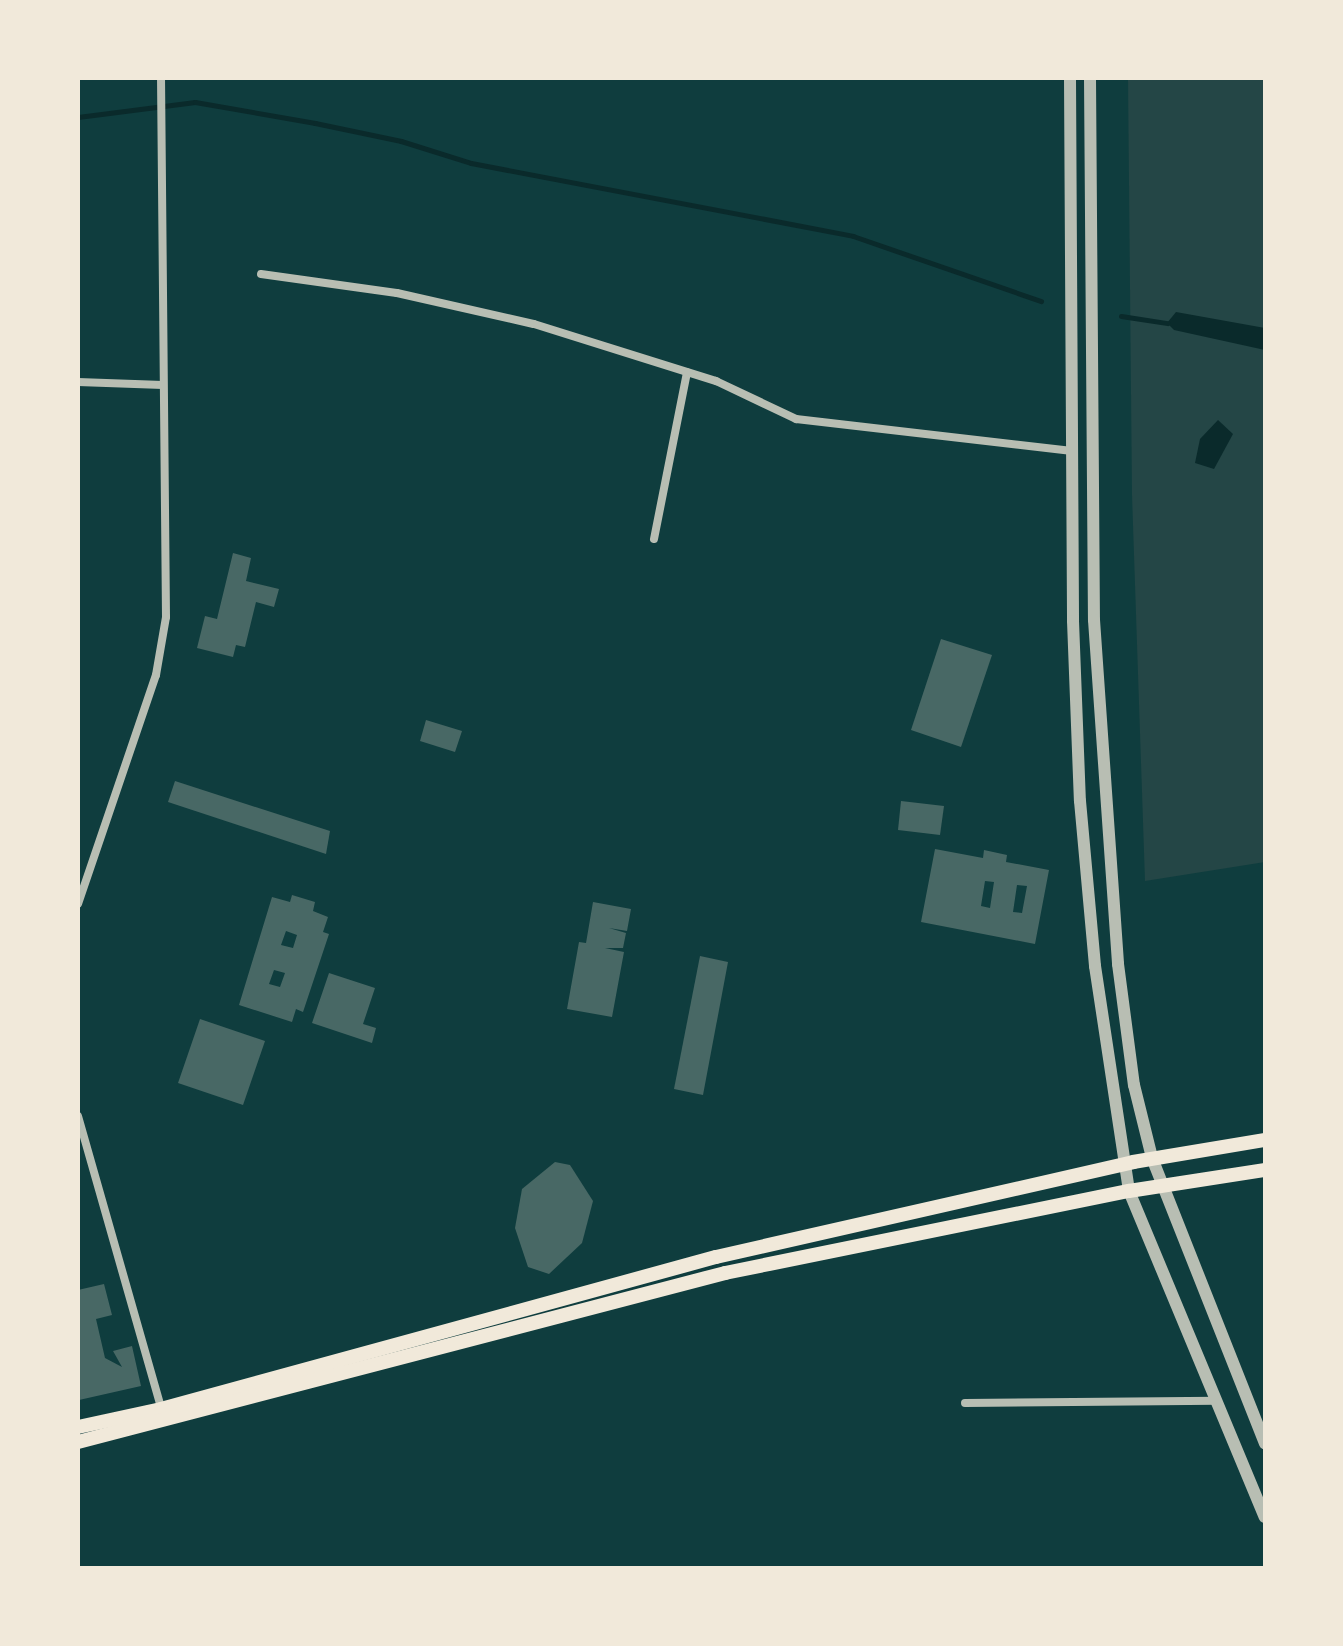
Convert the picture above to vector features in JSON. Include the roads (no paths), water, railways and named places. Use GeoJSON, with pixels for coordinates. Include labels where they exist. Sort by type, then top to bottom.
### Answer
{"type":"FeatureCollection","features":[{"type":"Feature","properties":{"kind":"main road"},"geometry":{"type":"LineString","coordinates":[[78,1442],[716,1257],[1122,1164],[1265,1140]]}},
{"type":"Feature","properties":{"kind":"main road"},"geometry":{"type":"LineString","coordinates":[[78,1427],[163,1415],[725,1273],[1129,1191],[1265,1170]]}},
{"type":"Feature","properties":{"kind":"street"},"geometry":{"type":"LineString","coordinates":[[78,904],[156,675],[164,632],[169,491],[163,385],[161,78]]}},
{"type":"Feature","properties":{"kind":"street"},"geometry":{"type":"LineString","coordinates":[[1070,78],[1073,621],[1080,801],[1095,966],[1122,1164],[1129,1191],[1265,1517]]}},
{"type":"Feature","properties":{"kind":"street"},"geometry":{"type":"LineString","coordinates":[[1090,78],[1094,620],[1118,964],[1134,1085],[1152,1158],[1265,1443]]}},
{"type":"Feature","properties":{"kind":"street"},"geometry":{"type":"LineString","coordinates":[[261,274],[397,293],[534,324],[687,372],[796,419],[1072,451]]}},
{"type":"Feature","properties":{"kind":"street"},"geometry":{"type":"LineString","coordinates":[[654,539],[687,372]]}},
{"type":"Feature","properties":{"kind":"street"},"geometry":{"type":"LineString","coordinates":[[78,382],[163,385]]}},
{"type":"Feature","properties":{"kind":"street"},"geometry":{"type":"LineString","coordinates":[[1073,621],[1094,620]]}},
{"type":"Feature","properties":{"kind":"street"},"geometry":{"type":"LineString","coordinates":[[78,1116],[163,1415]]}},
{"type":"Feature","properties":{"kind":"street"},"geometry":{"type":"LineString","coordinates":[[965,1403],[1217,1401]]}},
{"type":"Feature","properties":{"kind":"waterway"},"geometry":{"type":"LineString","coordinates":[[78,117],[195,102],[315,123],[401,141],[471,163],[853,236],[1041,301]]}},
{"type":"Feature","properties":{"kind":"waterway"},"geometry":{"type":"LineString","coordinates":[[1121,316],[1167,323]]}}]}
